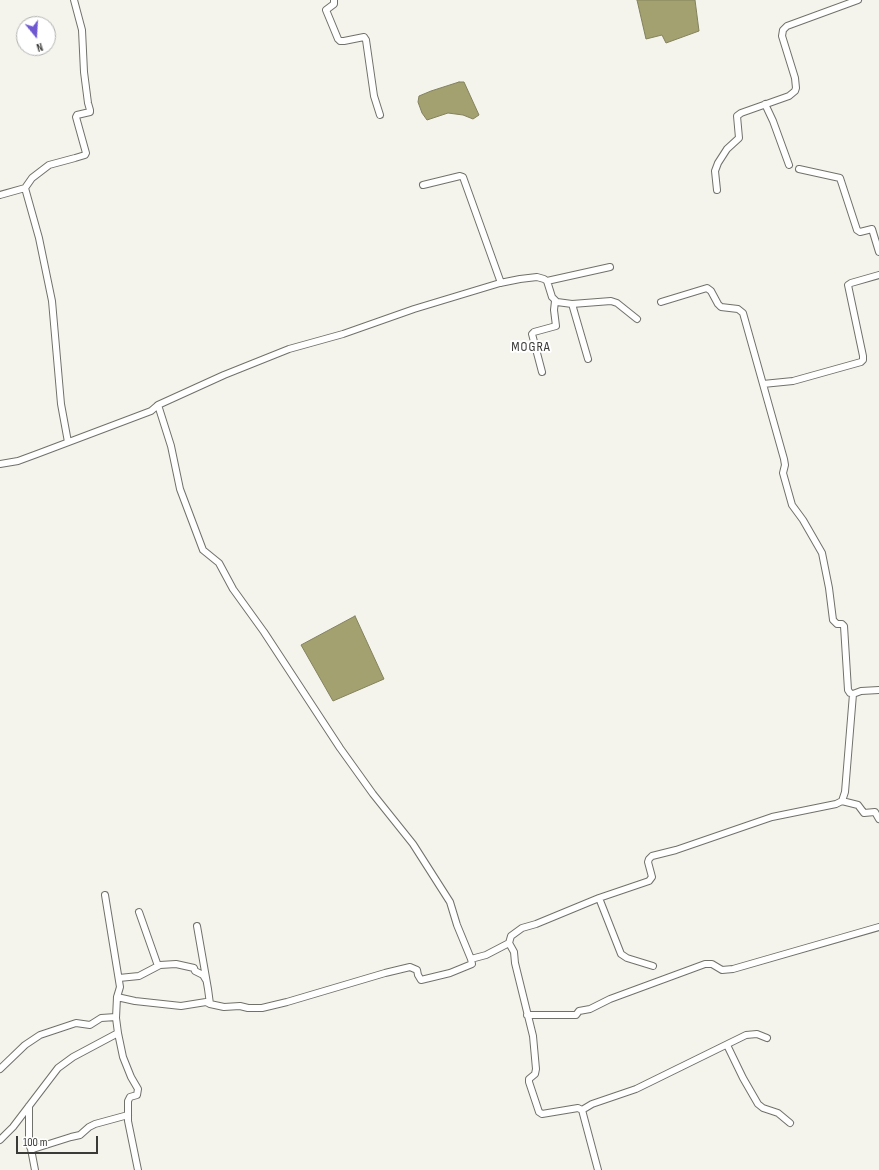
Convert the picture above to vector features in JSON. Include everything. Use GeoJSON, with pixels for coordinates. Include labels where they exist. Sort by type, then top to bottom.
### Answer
{"type":"FeatureCollection","features":[{"type":"Feature","properties":{"kind":"street"},"geometry":{"type":"LineString","coordinates":[[0,195],[25,188],[32,178],[49,165],[85,155],[86,153],[76,117],[90,112],[90,110],[84,72],[82,30],[74,0]]}},
{"type":"Feature","properties":{"kind":"street"},"geometry":{"type":"LineString","coordinates":[[334,0],[334,4],[326,10],[338,39],[340,41],[344,41],[364,37],[366,40],[374,96],[380,115]]}},
{"type":"Feature","properties":{"kind":"street"},"geometry":{"type":"LineString","coordinates":[[717,190],[715,171],[718,163],[727,149],[739,138],[737,116],[745,111],[793,93],[796,88],[793,72],[782,36],[783,30],[787,26],[858,0]]}},
{"type":"Feature","properties":{"kind":"street"},"geometry":{"type":"LineString","coordinates":[[765,104],[789,165]]}},
{"type":"Feature","properties":{"kind":"street"},"geometry":{"type":"LineString","coordinates":[[799,169],[840,178],[857,230],[860,232],[872,229],[879,252]]}},
{"type":"Feature","properties":{"kind":"street"},"geometry":{"type":"LineString","coordinates":[[423,185],[460,176],[463,177],[501,283]]}},
{"type":"Feature","properties":{"kind":"street"},"geometry":{"type":"LineString","coordinates":[[25,188],[39,238],[52,301],[61,404],[68,442]]}},
{"type":"Feature","properties":{"kind":"street"},"geometry":{"type":"LineString","coordinates":[[546,281],[610,267]]}},
{"type":"Feature","properties":{"kind":"street"},"geometry":{"type":"LineString","coordinates":[[763,384],[793,381],[861,362],[863,360],[863,356],[848,285],[850,283],[879,275]]}},
{"type":"Feature","properties":{"kind":"street"},"geometry":{"type":"LineString","coordinates":[[0,464],[18,461],[144,414],[151,411],[158,405],[224,375],[290,350],[501,283],[537,277],[541,277],[546,281],[555,301],[554,310],[556,326],[534,332],[532,334],[542,372]]}},
{"type":"Feature","properties":{"kind":"street"},"geometry":{"type":"LineString","coordinates":[[661,302],[707,288],[711,291],[721,307],[738,309],[742,311],[784,459],[785,465],[783,473],[792,505],[803,520],[822,553],[829,588],[833,620],[837,624],[842,624],[844,626],[848,690],[853,694]]}},
{"type":"Feature","properties":{"kind":"street"},"geometry":{"type":"LineString","coordinates":[[555,301],[559,303],[572,304],[611,301],[617,303],[636,319]]}},
{"type":"Feature","properties":{"kind":"street"},"geometry":{"type":"LineString","coordinates":[[572,304],[588,358]]}},
{"type":"Feature","properties":{"kind":"street"},"geometry":{"type":"LineString","coordinates":[[117,997],[135,1001],[181,1006],[206,1002],[224,1007],[240,1006],[262,1008],[410,967],[417,970],[421,980],[450,973],[472,964],[450,902],[413,844],[373,794],[340,748],[264,632],[233,589],[219,563],[203,550],[180,489],[172,446],[158,405]]}},
{"type":"Feature","properties":{"kind":"street"},"geometry":{"type":"LineString","coordinates":[[853,694],[861,691],[879,690]]}},
{"type":"Feature","properties":{"kind":"street"},"geometry":{"type":"LineString","coordinates":[[842,801],[845,792],[853,694]]}},
{"type":"Feature","properties":{"kind":"street"},"geometry":{"type":"LineString","coordinates":[[768,1038],[757,1034],[746,1036],[636,1089],[592,1104],[582,1110],[578,1108],[542,1114],[529,1083],[529,1079],[535,1074],[536,1069],[533,1036],[515,963],[514,952],[509,943],[511,936],[522,928],[536,924],[598,898],[649,881],[652,877],[648,862],[652,856],[676,850],[772,817],[836,804],[842,801],[858,805],[864,813],[875,812],[879,819]]}},
{"type":"Feature","properties":{"kind":"street"},"geometry":{"type":"LineString","coordinates":[[105,895],[120,987],[117,997],[116,1026],[124,1057],[131,1077],[138,1089],[137,1095],[130,1097],[128,1101],[128,1124],[138,1170]]}},
{"type":"Feature","properties":{"kind":"street"},"geometry":{"type":"LineString","coordinates":[[598,898],[621,954],[627,958],[653,966]]}},
{"type":"Feature","properties":{"kind":"street"},"geometry":{"type":"LineString","coordinates":[[139,912],[158,966]]}},
{"type":"Feature","properties":{"kind":"street"},"geometry":{"type":"LineString","coordinates":[[197,926],[210,1004]]}},
{"type":"Feature","properties":{"kind":"street"},"geometry":{"type":"LineString","coordinates":[[527,1015],[576,1015],[579,1011],[590,1009],[705,964],[712,964],[722,970],[733,969],[879,928]]}},
{"type":"Feature","properties":{"kind":"street"},"geometry":{"type":"LineString","coordinates":[[471,960],[486,955],[509,943]]}},
{"type":"Feature","properties":{"kind":"street"},"geometry":{"type":"LineString","coordinates":[[119,978],[139,976],[158,966],[165,964],[176,964],[190,967],[203,975],[206,980]]}},
{"type":"Feature","properties":{"kind":"street"},"geometry":{"type":"LineString","coordinates":[[0,1069],[25,1045],[40,1035],[76,1023],[90,1025],[101,1018],[116,1018]]}},
{"type":"Feature","properties":{"kind":"street"},"geometry":{"type":"LineString","coordinates":[[0,1140],[13,1127],[58,1068],[73,1057],[118,1033]]}},
{"type":"Feature","properties":{"kind":"street"},"geometry":{"type":"LineString","coordinates":[[726,1045],[758,1104],[762,1108],[778,1113],[790,1123]]}},
{"type":"Feature","properties":{"kind":"street"},"geometry":{"type":"LineString","coordinates":[[29,1106],[29,1143],[34,1170]]}},
{"type":"Feature","properties":{"kind":"street"},"geometry":{"type":"LineString","coordinates":[[582,1110],[598,1170]]}},
{"type":"Feature","properties":{"kind":"street"},"geometry":{"type":"LineString","coordinates":[[31,1149],[80,1135],[95,1124],[128,1116]]}},
{"type":"Feature","properties":{"kind":"shaded area"},"geometry":{"type":"Polygon","coordinates":[[[637,0],[695,0],[699,31],[666,43],[662,35],[646,39],[637,0]]]}},
{"type":"Feature","properties":{"kind":"shaded area"},"geometry":{"type":"Polygon","coordinates":[[[459,82],[464,82],[479,115],[473,119],[463,115],[448,113],[427,120],[422,113],[418,102],[419,96],[459,82]]]}},
{"type":"Feature","properties":{"kind":"shaded area"},"geometry":{"type":"Polygon","coordinates":[[[355,616],[384,679],[333,701],[301,645],[355,616]]]}},
{"type":"Feature","properties":{"kind":"district","name":"MOGRA"},"geometry":{"type":"Point","coordinates":[531,347]}}]}
